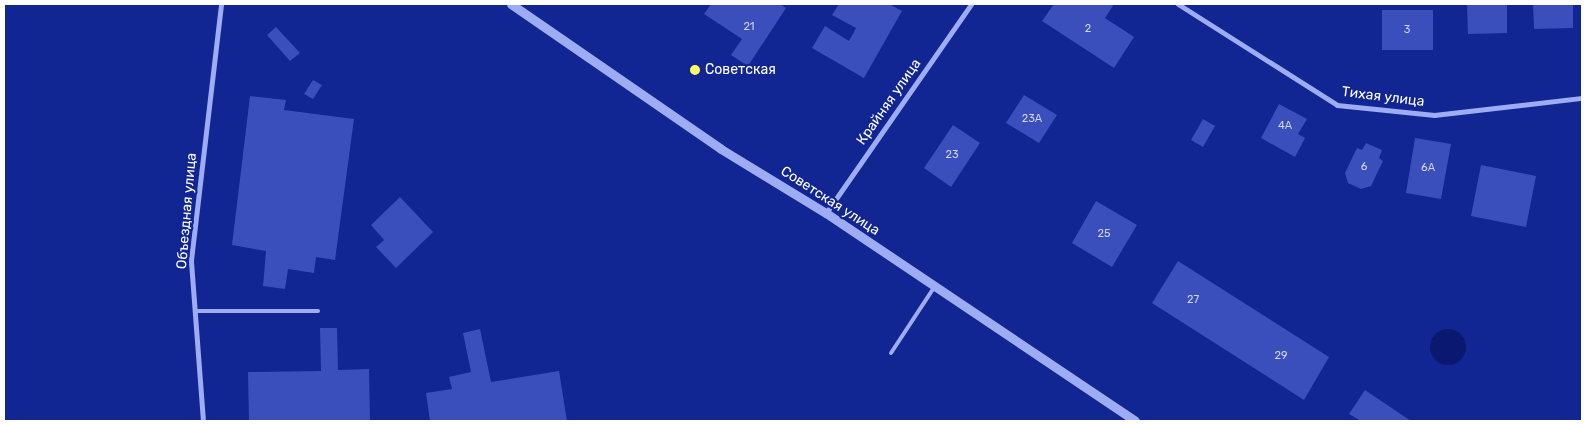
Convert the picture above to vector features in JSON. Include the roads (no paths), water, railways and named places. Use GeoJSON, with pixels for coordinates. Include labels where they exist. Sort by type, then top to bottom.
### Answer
{"type":"FeatureCollection","features":[{"type":"Feature","properties":{"kind":"street","name":"Объездная улица"},"geometry":{"type":"LineString","coordinates":[[203,421],[191,260],[221,4]]}},
{"type":"Feature","properties":{"kind":"street","name":"Советская улица"},"geometry":{"type":"LineString","coordinates":[[511,4],[721,149],[826,213],[1134,421]]}},
{"type":"Feature","properties":{"kind":"street","name":"Крайняя улица"},"geometry":{"type":"LineString","coordinates":[[826,213],[971,4]]}},
{"type":"Feature","properties":{"kind":"street","name":"Тихая улица"},"geometry":{"type":"LineString","coordinates":[[1178,4],[1337,105],[1434,115],[1582,98]]}},
{"type":"Feature","properties":{"kind":"lane"},"geometry":{"type":"LineString","coordinates":[[891,353],[935,286]]}},
{"type":"Feature","properties":{"kind":"lane"},"geometry":{"type":"LineString","coordinates":[[194,311],[318,311]]}},
{"type":"Feature","properties":{"kind":"place","name":"Советская"},"geometry":{"type":"Point","coordinates":[695,70]}}]}
